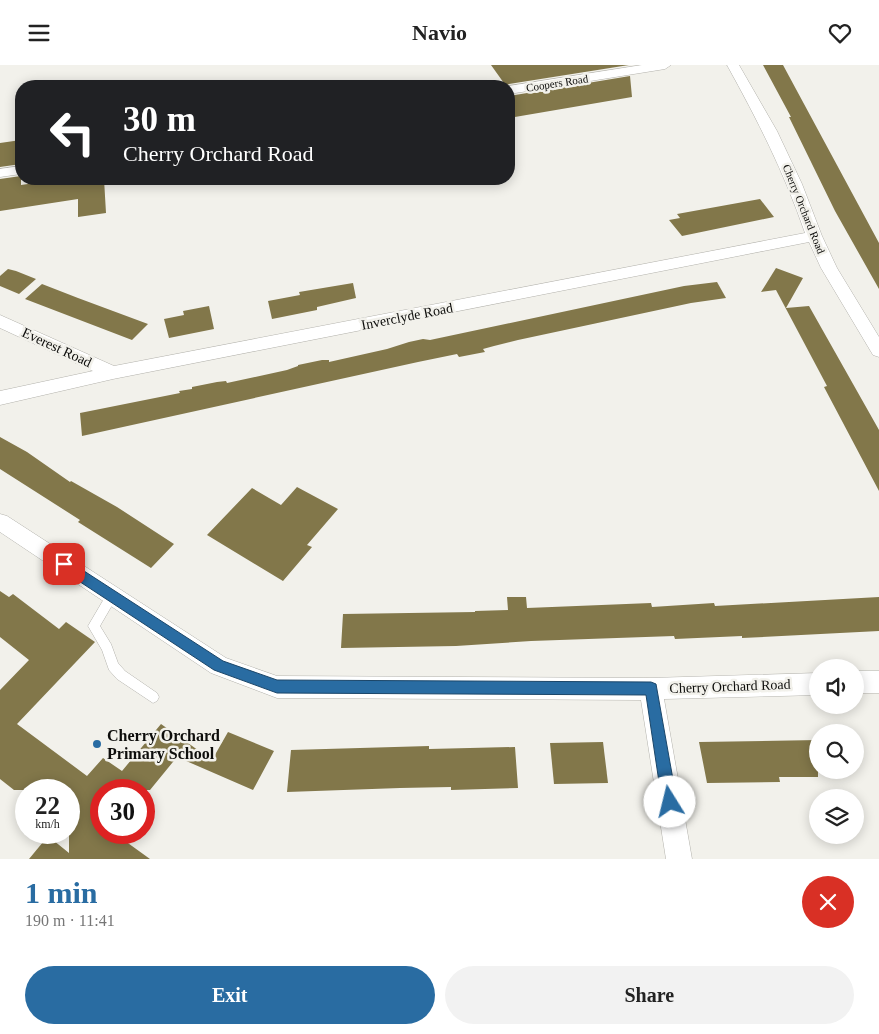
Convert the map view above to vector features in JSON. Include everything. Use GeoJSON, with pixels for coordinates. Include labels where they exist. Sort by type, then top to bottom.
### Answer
{"type":"FeatureCollection","features":[{"type":"Feature","properties":{"kind":"street","name":"Coopers Road"},"geometry":{"type":"LineString","coordinates":[[515,89],[665,65]]}},
{"type":"Feature","properties":{"kind":"street","name":"Cherry Orchard Road"},"geometry":{"type":"LineString","coordinates":[[733,65],[770,131],[795,184],[814,236],[829,268],[879,351]]}},
{"type":"Feature","properties":{"kind":"street"},"geometry":{"type":"LineString","coordinates":[[0,173],[15,171]]}},
{"type":"Feature","properties":{"kind":"street","name":"Inverclyde Road"},"geometry":{"type":"LineString","coordinates":[[0,398],[114,373],[814,236]]}},
{"type":"Feature","properties":{"kind":"street","name":"Everest Road"},"geometry":{"type":"LineString","coordinates":[[0,321],[114,373]]}},
{"type":"Feature","properties":{"kind":"street","name":"Cherry Orchard Road"},"geometry":{"type":"LineString","coordinates":[[0,522],[219,666],[277,687],[651,689],[809,683]]}},
{"type":"Feature","properties":{"kind":"street"},"geometry":{"type":"LineString","coordinates":[[864,682],[879,681]]}},
{"type":"Feature","properties":{"kind":"street"},"geometry":{"type":"LineString","coordinates":[[651,689],[679,859]]}},
{"type":"Feature","properties":{"kind":"lane"},"geometry":{"type":"LineString","coordinates":[[112,595],[94,626],[107,648],[113,666],[121,675],[153,697]]}},
{"type":"Feature","properties":{"kind":"building"},"geometry":{"type":"Polygon","coordinates":[[[491,65],[629,65],[515,83],[515,80],[502,80],[491,65]]]}},
{"type":"Feature","properties":{"kind":"building"},"geometry":{"type":"Polygon","coordinates":[[[763,65],[783,65],[879,243],[879,289],[835,211],[789,117],[791,117],[763,65]]]}},
{"type":"Feature","properties":{"kind":"building"},"geometry":{"type":"Polygon","coordinates":[[[630,76],[632,97],[515,117],[515,95],[630,76]]]}},
{"type":"Feature","properties":{"kind":"building"},"geometry":{"type":"Polygon","coordinates":[[[15,141],[15,165],[0,167],[0,143],[15,141]]]}},
{"type":"Feature","properties":{"kind":"building"},"geometry":{"type":"Polygon","coordinates":[[[15,177],[15,185],[104,185],[106,213],[78,217],[78,199],[0,211],[0,179],[15,177]]]}},
{"type":"Feature","properties":{"kind":"building"},"geometry":{"type":"Polygon","coordinates":[[[760,199],[774,217],[682,236],[669,220],[680,218],[677,214],[760,199]]]}},
{"type":"Feature","properties":{"kind":"building"},"geometry":{"type":"Polygon","coordinates":[[[776,268],[803,278],[786,308],[809,306],[879,430],[879,491],[824,387],[827,386],[776,290],[761,292],[776,268]]]}},
{"type":"Feature","properties":{"kind":"building"},"geometry":{"type":"Polygon","coordinates":[[[8,269],[36,279],[19,294],[0,286],[0,276],[8,269]]]}},
{"type":"Feature","properties":{"kind":"building"},"geometry":{"type":"Polygon","coordinates":[[[717,282],[726,298],[691,303],[518,340],[483,349],[485,352],[459,357],[457,354],[418,362],[82,436],[80,413],[180,393],[179,391],[192,389],[192,387],[217,382],[226,381],[227,383],[287,370],[298,365],[322,360],[329,360],[329,362],[423,339],[430,340],[684,286],[717,282]]]}},
{"type":"Feature","properties":{"kind":"building"},"geometry":{"type":"Polygon","coordinates":[[[353,283],[356,298],[317,307],[317,310],[272,319],[268,301],[300,295],[299,292],[353,283]]]}},
{"type":"Feature","properties":{"kind":"building"},"geometry":{"type":"Polygon","coordinates":[[[42,284],[148,324],[132,340],[25,299],[42,284]]]}},
{"type":"Feature","properties":{"kind":"building"},"geometry":{"type":"Polygon","coordinates":[[[209,306],[214,329],[169,338],[164,319],[184,315],[183,311],[209,306]]]}},
{"type":"Feature","properties":{"kind":"building"},"geometry":{"type":"Polygon","coordinates":[[[0,437],[27,452],[70,482],[117,507],[174,544],[151,568],[78,522],[80,520],[0,469],[0,437]]]}},
{"type":"Feature","properties":{"kind":"building"},"geometry":{"type":"Polygon","coordinates":[[[297,487],[338,509],[307,545],[312,547],[283,581],[207,535],[252,488],[281,505],[297,487]]]}},
{"type":"Feature","properties":{"kind":"building"},"geometry":{"type":"Polygon","coordinates":[[[0,591],[9,597],[13,594],[59,629],[66,622],[95,642],[17,724],[87,776],[103,758],[122,771],[161,724],[212,760],[228,732],[274,751],[253,790],[177,757],[155,784],[155,779],[90,779],[90,844],[129,844],[150,859],[29,859],[41,844],[58,844],[69,853],[69,844],[80,844],[80,779],[15,779],[14,790],[0,779],[0,690],[29,660],[0,637],[0,591]]]}},
{"type":"Feature","properties":{"kind":"building"},"geometry":{"type":"Polygon","coordinates":[[[507,597],[526,597],[527,608],[651,603],[652,607],[714,603],[715,606],[879,597],[879,631],[742,638],[742,636],[675,639],[674,636],[531,641],[456,646],[341,648],[343,614],[508,610],[507,597]]]}},
{"type":"Feature","properties":{"kind":"building"},"geometry":{"type":"Polygon","coordinates":[[[809,740],[809,777],[779,777],[780,782],[707,783],[699,742],[809,740]]]}},
{"type":"Feature","properties":{"kind":"building"},"geometry":{"type":"Polygon","coordinates":[[[603,742],[608,783],[554,784],[550,743],[603,742]]]}},
{"type":"Feature","properties":{"kind":"building"},"geometry":{"type":"Polygon","coordinates":[[[429,746],[429,749],[515,747],[518,788],[451,790],[451,787],[287,792],[291,750],[429,746]]]}},
{"type":"Feature","properties":{"kind":"place","name":"Cherry Orchard Primary School"},"geometry":{"type":"Point","coordinates":[97,744]}},
{"type":"Feature","properties":{"kind":"route"},"geometry":{"type":"LineString","coordinates":[[64,564],[219,666],[277,687],[651,689],[670,802]]}}]}
